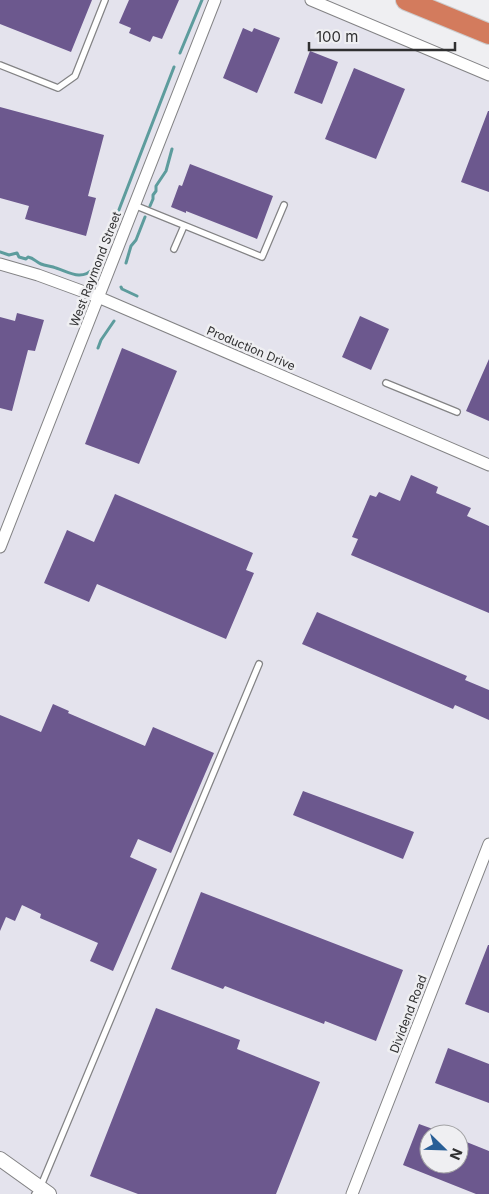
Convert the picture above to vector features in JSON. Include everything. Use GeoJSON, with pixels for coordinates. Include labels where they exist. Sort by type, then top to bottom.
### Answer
{"type":"FeatureCollection","features":[{"type":"Feature","properties":{"kind":"highway"},"geometry":{"type":"LineString","coordinates":[[406,0],[489,34]]}},
{"type":"Feature","properties":{"kind":"street","name":"West Raymond Street"},"geometry":{"type":"LineString","coordinates":[[0,547],[215,0]]}},
{"type":"Feature","properties":{"kind":"street"},"geometry":{"type":"LineString","coordinates":[[311,0],[489,75]]}},
{"type":"Feature","properties":{"kind":"street","name":"Production Drive"},"geometry":{"type":"LineString","coordinates":[[0,264],[38,275],[98,297],[489,466]]}},
{"type":"Feature","properties":{"kind":"street","name":"Dividend Road"},"geometry":{"type":"LineString","coordinates":[[352,1194],[489,844]]}},
{"type":"Feature","properties":{"kind":"street"},"geometry":{"type":"LineString","coordinates":[[0,1160],[41,1192]]}},
{"type":"Feature","properties":{"kind":"lane"},"geometry":{"type":"LineString","coordinates":[[0,65],[58,88],[74,76],[105,0]]}},
{"type":"Feature","properties":{"kind":"lane"},"geometry":{"type":"LineString","coordinates":[[134,205],[262,257],[284,205]]}},
{"type":"Feature","properties":{"kind":"lane"},"geometry":{"type":"LineString","coordinates":[[174,249],[184,226]]}},
{"type":"Feature","properties":{"kind":"lane"},"geometry":{"type":"LineString","coordinates":[[386,383],[456,412]]}},
{"type":"Feature","properties":{"kind":"lane"},"geometry":{"type":"LineString","coordinates":[[41,1192],[259,664]]}},
{"type":"Feature","properties":{"kind":"shaded area"},"geometry":{"type":"Polygon","coordinates":[[[0,0],[327,0],[489,68],[489,1194],[0,1194],[0,0]]]}},
{"type":"Feature","properties":{"kind":"building"},"geometry":{"type":"Polygon","coordinates":[[[0,0],[92,0],[71,52],[0,24],[0,0]]]}},
{"type":"Feature","properties":{"kind":"building"},"geometry":{"type":"Polygon","coordinates":[[[129,0],[179,0],[162,39],[153,36],[150,42],[129,33],[131,28],[119,23],[129,0]]]}},
{"type":"Feature","properties":{"kind":"building"},"geometry":{"type":"Polygon","coordinates":[[[243,28],[252,32],[254,28],[280,38],[257,93],[223,78],[243,28]]]}},
{"type":"Feature","properties":{"kind":"building"},"geometry":{"type":"Polygon","coordinates":[[[310,51],[338,62],[322,104],[294,93],[310,51]]]}},
{"type":"Feature","properties":{"kind":"building"},"geometry":{"type":"Polygon","coordinates":[[[354,68],[405,89],[376,159],[325,139],[354,68]]]}},
{"type":"Feature","properties":{"kind":"building"},"geometry":{"type":"Polygon","coordinates":[[[0,107],[104,135],[88,196],[96,198],[86,236],[25,219],[29,206],[0,198],[0,107]]]}},
{"type":"Feature","properties":{"kind":"building"},"geometry":{"type":"Polygon","coordinates":[[[489,111],[489,192],[461,182],[489,111]]]}},
{"type":"Feature","properties":{"kind":"building"},"geometry":{"type":"Polygon","coordinates":[[[190,164],[273,196],[257,239],[171,207],[179,185],[182,186],[190,164]]]}},
{"type":"Feature","properties":{"kind":"building"},"geometry":{"type":"Polygon","coordinates":[[[17,313],[44,320],[35,351],[28,350],[12,411],[0,408],[0,317],[15,321],[17,313]]]}},
{"type":"Feature","properties":{"kind":"building"},"geometry":{"type":"Polygon","coordinates":[[[360,316],[389,329],[371,370],[342,357],[360,316]]]}},
{"type":"Feature","properties":{"kind":"building"},"geometry":{"type":"Polygon","coordinates":[[[122,348],[177,371],[139,464],[85,444],[122,348]]]}},
{"type":"Feature","properties":{"kind":"building"},"geometry":{"type":"Polygon","coordinates":[[[489,359],[489,421],[466,411],[489,359]]]}},
{"type":"Feature","properties":{"kind":"building"},"geometry":{"type":"Polygon","coordinates":[[[411,475],[438,487],[436,493],[471,508],[467,516],[489,526],[489,613],[351,555],[358,539],[352,537],[370,495],[376,497],[379,492],[400,501],[411,475]]]}},
{"type":"Feature","properties":{"kind":"building"},"geometry":{"type":"Polygon","coordinates":[[[115,494],[253,553],[246,570],[254,573],[226,639],[97,584],[89,602],[44,583],[67,530],[94,542],[115,494]]]}},
{"type":"Feature","properties":{"kind":"building"},"geometry":{"type":"Polygon","coordinates":[[[317,612],[467,676],[465,680],[489,690],[489,720],[455,705],[453,709],[302,644],[317,612]]]}},
{"type":"Feature","properties":{"kind":"building"},"geometry":{"type":"Polygon","coordinates":[[[53,704],[69,711],[68,713],[145,746],[153,727],[214,753],[171,853],[138,839],[130,857],[157,869],[113,971],[90,961],[98,943],[40,918],[41,914],[22,905],[15,921],[6,917],[0,931],[0,715],[41,732],[53,704]]]}},
{"type":"Feature","properties":{"kind":"building"},"geometry":{"type":"Polygon","coordinates":[[[303,791],[414,832],[403,859],[293,815],[303,791]]]}},
{"type":"Feature","properties":{"kind":"building"},"geometry":{"type":"Polygon","coordinates":[[[201,892],[403,970],[376,1041],[325,1021],[324,1024],[225,986],[223,989],[171,969],[201,892]]]}},
{"type":"Feature","properties":{"kind":"building"},"geometry":{"type":"Polygon","coordinates":[[[489,945],[489,1013],[465,1004],[489,945]]]}},
{"type":"Feature","properties":{"kind":"building"},"geometry":{"type":"Polygon","coordinates":[[[156,1008],[240,1040],[237,1049],[320,1082],[276,1194],[138,1194],[90,1176],[156,1008]]]}},
{"type":"Feature","properties":{"kind":"building"},"geometry":{"type":"Polygon","coordinates":[[[448,1048],[489,1064],[489,1103],[435,1083],[448,1048]]]}},
{"type":"Feature","properties":{"kind":"building"},"geometry":{"type":"Polygon","coordinates":[[[419,1124],[419,1171],[403,1165],[419,1124]]]}},
{"type":"Feature","properties":{"kind":"building"},"geometry":{"type":"Polygon","coordinates":[[[469,1143],[489,1151],[489,1194],[476,1194],[426,1174],[469,1174],[469,1143]]]}},
{"type":"Feature","properties":{"kind":"waterway"},"geometry":{"type":"LineString","coordinates":[[180,53],[202,0]]}},
{"type":"Feature","properties":{"kind":"waterway"},"geometry":{"type":"LineString","coordinates":[[110,233],[174,67]]}},
{"type":"Feature","properties":{"kind":"waterway"},"geometry":{"type":"LineString","coordinates":[[150,206],[156,186],[166,171],[172,149]]}},
{"type":"Feature","properties":{"kind":"waterway"},"geometry":{"type":"LineString","coordinates":[[126,263],[131,246],[136,240],[145,217]]}},
{"type":"Feature","properties":{"kind":"waterway"},"geometry":{"type":"LineString","coordinates":[[0,252],[9,255],[17,253],[19,257],[26,259],[28,257],[41,264],[79,275],[88,273],[95,268],[98,255],[102,252]]}},
{"type":"Feature","properties":{"kind":"waterway"},"geometry":{"type":"LineString","coordinates":[[121,287],[137,296]]}},
{"type":"Feature","properties":{"kind":"waterway"},"geometry":{"type":"LineString","coordinates":[[98,348],[114,321]]}}]}
